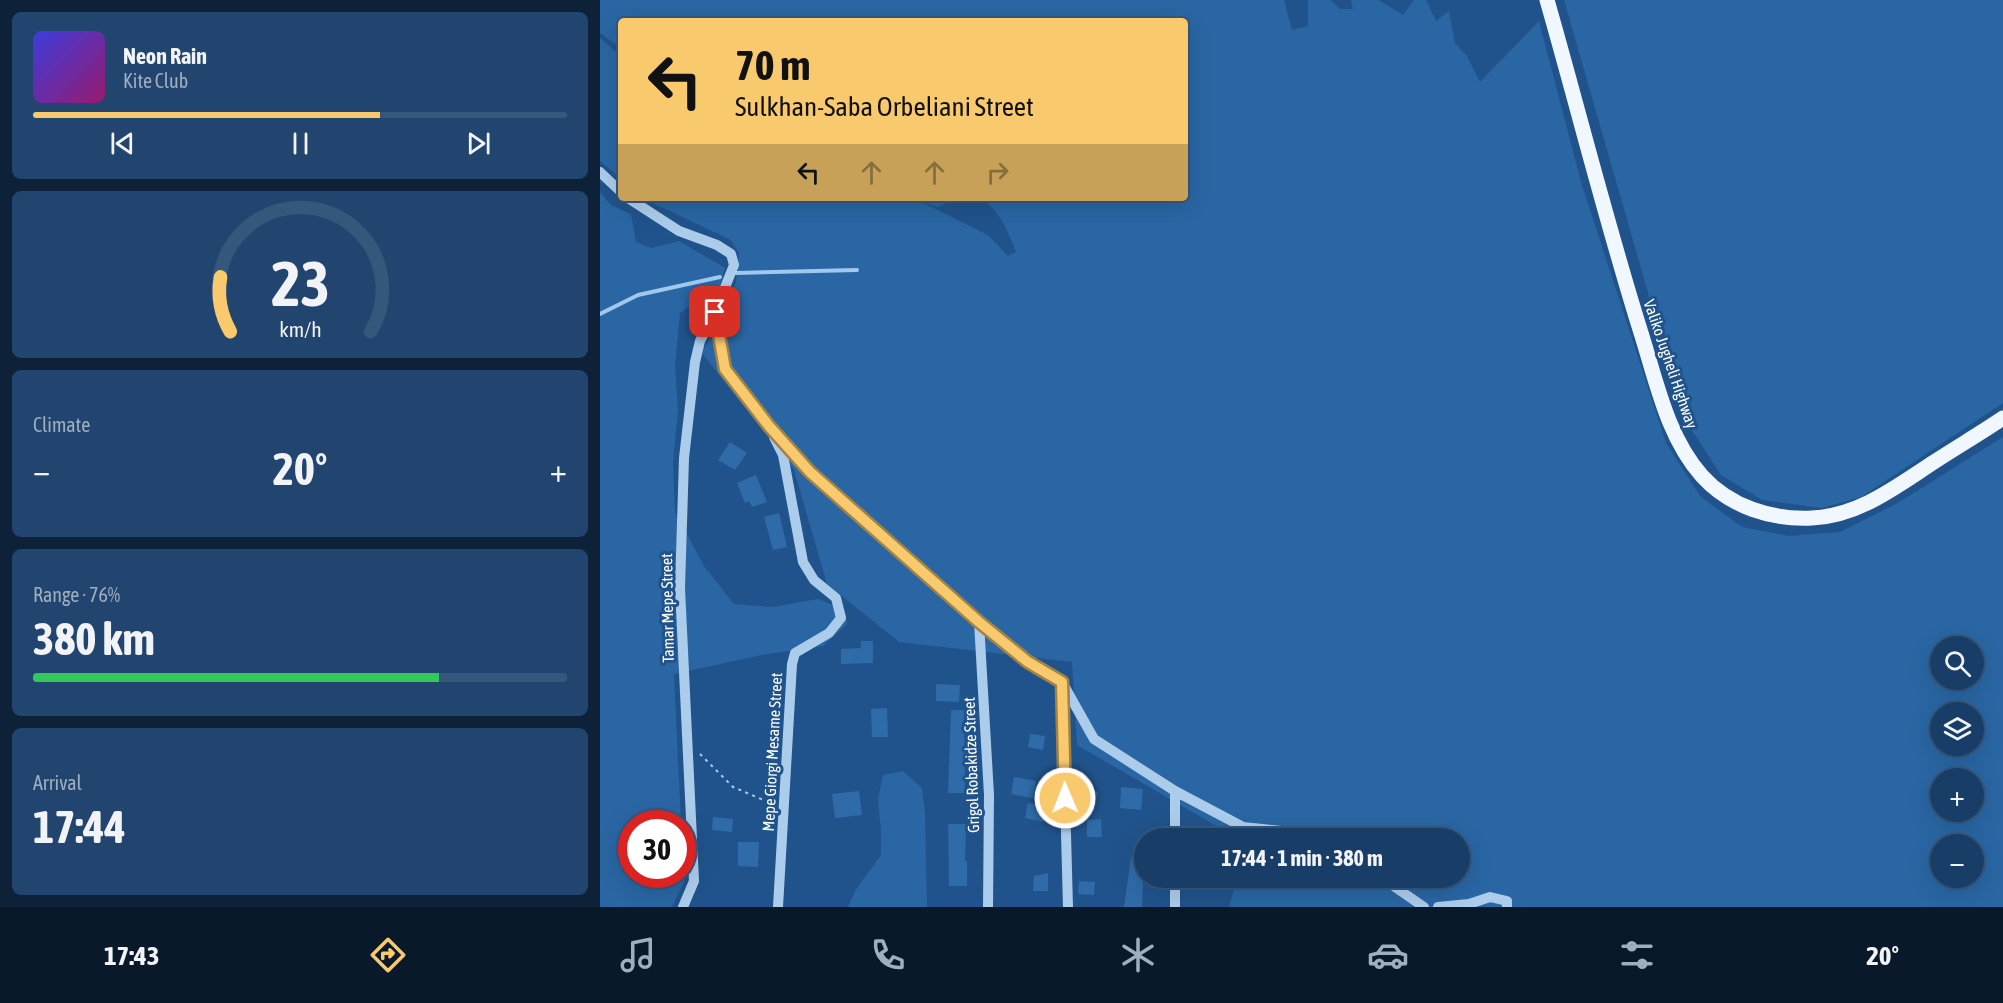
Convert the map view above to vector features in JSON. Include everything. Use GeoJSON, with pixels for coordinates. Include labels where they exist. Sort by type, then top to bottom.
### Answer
{"type":"FeatureCollection","features":[{"type":"Feature","properties":{"kind":"main road","name":"Valiko Jugheli Highway"},"geometry":{"type":"LineString","coordinates":[[1547,0],[1616,253],[1671,425],[1685,456],[1703,478],[1729,500],[1756,511],[1785,518],[1826,516],[1848,511],[1881,496],[2003,418]]}},
{"type":"Feature","properties":{"kind":"street"},"geometry":{"type":"LineString","coordinates":[[600,172],[618,189]]}},
{"type":"Feature","properties":{"kind":"street","name":"Tamar Mepe Street"},"geometry":{"type":"LineString","coordinates":[[633,201],[679,231],[717,245],[731,254],[734,265],[715,312],[700,341],[695,362],[684,458],[680,588],[694,881],[683,907]]}},
{"type":"Feature","properties":{"kind":"street"},"geometry":{"type":"LineString","coordinates":[[715,312],[725,369],[769,426],[810,472],[979,622],[1028,662],[1062,682],[1094,739],[1174,791],[1243,827],[1253,828]]}},
{"type":"Feature","properties":{"kind":"street","name":"Mepe Giorgi Mesame Street"},"geometry":{"type":"LineString","coordinates":[[769,426],[783,454],[803,562],[814,580],[836,598],[841,618],[829,633],[795,653],[792,664],[778,907]]}},
{"type":"Feature","properties":{"kind":"street","name":"Grigol Robakidze Street"},"geometry":{"type":"LineString","coordinates":[[979,622],[989,795],[988,907]]}},
{"type":"Feature","properties":{"kind":"street"},"geometry":{"type":"LineString","coordinates":[[1062,682],[1068,907]]}},
{"type":"Feature","properties":{"kind":"street"},"geometry":{"type":"LineString","coordinates":[[1174,791],[1175,828]]}},
{"type":"Feature","properties":{"kind":"street"},"geometry":{"type":"LineString","coordinates":[[1175,888],[1175,907]]}},
{"type":"Feature","properties":{"kind":"street"},"geometry":{"type":"LineString","coordinates":[[1396,888],[1424,907]]}},
{"type":"Feature","properties":{"kind":"street"},"geometry":{"type":"LineString","coordinates":[[1438,907],[1469,904],[1490,897],[1506,900],[1507,907]]}},
{"type":"Feature","properties":{"kind":"path"},"geometry":{"type":"LineString","coordinates":[[687,751],[696,752],[704,757],[733,787],[784,809]]}},
{"type":"Feature","properties":{"kind":"shaded area"},"geometry":{"type":"Polygon","coordinates":[[[600,0],[1284,0],[1292,30],[1308,26],[1308,0],[1331,0],[1340,9],[1353,9],[1351,0],[1379,0],[1403,15],[1414,0],[1426,0],[1436,21],[1449,11],[1455,43],[1467,56],[1480,82],[1539,21],[1581,182],[1666,443],[1700,496],[1742,527],[1789,536],[1840,532],[1896,504],[2003,437],[2003,907],[1229,907],[1234,888],[1470,888],[1470,828],[1220,828],[1077,745],[1072,662],[899,642],[827,584],[794,470],[702,353],[730,299],[736,282],[739,253],[731,240],[648,201],[919,201],[988,235],[1008,256],[1016,252],[998,216],[984,201],[1188,201],[1188,18],[618,18],[618,46],[600,33],[600,0]]]}},
{"type":"Feature","properties":{"kind":"shaded area"},"geometry":{"type":"Polygon","coordinates":[[[1564,0],[2003,0],[2003,403],[1861,497],[1822,508],[1762,500],[1721,475],[1684,418],[1564,0]]]}},
{"type":"Feature","properties":{"kind":"shaded area"},"geometry":{"type":"Polygon","coordinates":[[[600,38],[618,53],[618,176],[600,161],[600,38]]]}},
{"type":"Feature","properties":{"kind":"shaded area"},"geometry":{"type":"Polygon","coordinates":[[[600,192],[611,205],[631,214],[636,242],[651,248],[679,241],[725,268],[719,288],[680,313],[675,365],[678,411],[673,462],[675,512],[704,566],[734,604],[773,607],[818,599],[845,610],[847,624],[823,646],[762,655],[674,674],[680,810],[618,810],[618,888],[681,888],[672,907],[600,907],[600,192]]]}},
{"type":"Feature","properties":{"kind":"shaded area"},"geometry":{"type":"Polygon","coordinates":[[[919,201],[951,201],[938,207],[919,201]]]}},
{"type":"Feature","properties":{"kind":"shaded area"},"geometry":{"type":"Polygon","coordinates":[[[903,771],[922,788],[925,813],[927,907],[848,907],[855,891],[881,855],[878,799],[883,775],[903,771]]]}},
{"type":"Feature","properties":{"kind":"building"},"geometry":{"type":"Polygon","coordinates":[[[730,442],[747,453],[735,470],[718,460],[730,442]]]}},
{"type":"Feature","properties":{"kind":"building"},"geometry":{"type":"Polygon","coordinates":[[[756,475],[767,502],[752,507],[749,501],[745,503],[737,483],[756,475]]]}},
{"type":"Feature","properties":{"kind":"building"},"geometry":{"type":"Polygon","coordinates":[[[779,513],[787,547],[773,550],[764,517],[779,513]]]}},
{"type":"Feature","properties":{"kind":"building"},"geometry":{"type":"Polygon","coordinates":[[[861,641],[873,641],[873,663],[841,664],[841,649],[861,648],[861,641]]]}},
{"type":"Feature","properties":{"kind":"building"},"geometry":{"type":"Polygon","coordinates":[[[936,684],[960,685],[959,702],[936,701],[936,684]]]}},
{"type":"Feature","properties":{"kind":"building"},"geometry":{"type":"Polygon","coordinates":[[[887,708],[888,737],[872,737],[871,709],[887,708]]]}},
{"type":"Feature","properties":{"kind":"building"},"geometry":{"type":"Polygon","coordinates":[[[951,710],[964,710],[965,793],[948,793],[951,710]]]}},
{"type":"Feature","properties":{"kind":"building"},"geometry":{"type":"Polygon","coordinates":[[[1030,734],[1045,736],[1043,750],[1028,747],[1030,734]]]}},
{"type":"Feature","properties":{"kind":"building"},"geometry":{"type":"Polygon","coordinates":[[[1014,777],[1036,781],[1033,798],[1011,794],[1014,777]]]}},
{"type":"Feature","properties":{"kind":"building"},"geometry":{"type":"Polygon","coordinates":[[[1075,786],[1098,792],[1094,809],[1073,804],[1075,786]]]}},
{"type":"Feature","properties":{"kind":"building"},"geometry":{"type":"Polygon","coordinates":[[[1121,787],[1143,789],[1141,810],[1120,808],[1121,787]]]}},
{"type":"Feature","properties":{"kind":"building"},"geometry":{"type":"Polygon","coordinates":[[[859,791],[862,815],[835,818],[832,794],[859,791]]]}},
{"type":"Feature","properties":{"kind":"building"},"geometry":{"type":"Polygon","coordinates":[[[1028,803],[1046,806],[1043,822],[1025,818],[1028,803]]]}},
{"type":"Feature","properties":{"kind":"building"},"geometry":{"type":"Polygon","coordinates":[[[713,817],[733,819],[732,832],[712,830],[713,817]]]}},
{"type":"Feature","properties":{"kind":"building"},"geometry":{"type":"Polygon","coordinates":[[[1101,819],[1102,837],[1087,837],[1087,820],[1101,819]]]}},
{"type":"Feature","properties":{"kind":"building"},"geometry":{"type":"Polygon","coordinates":[[[948,824],[966,824],[967,886],[949,886],[948,824]]]}},
{"type":"Feature","properties":{"kind":"building"},"geometry":{"type":"Polygon","coordinates":[[[738,842],[759,842],[758,867],[738,866],[738,842]]]}},
{"type":"Feature","properties":{"kind":"building"},"geometry":{"type":"Polygon","coordinates":[[[1131,857],[1134,857],[1134,888],[1143,888],[1142,907],[1124,907],[1131,857]]]}},
{"type":"Feature","properties":{"kind":"building"},"geometry":{"type":"Polygon","coordinates":[[[1048,873],[1048,891],[1033,891],[1034,876],[1048,873]]]}},
{"type":"Feature","properties":{"kind":"building"},"geometry":{"type":"Polygon","coordinates":[[[1079,881],[1095,882],[1094,895],[1078,894],[1079,881]]]}},
{"type":"Feature","properties":{"kind":"waterway"},"geometry":{"type":"LineString","coordinates":[[736,273],[857,270]]}},
{"type":"Feature","properties":{"kind":"waterway"},"geometry":{"type":"LineString","coordinates":[[600,314],[638,295],[720,277]]}},
{"type":"Feature","properties":{"kind":"route"},"geometry":{"type":"LineString","coordinates":[[715,312],[725,369],[769,426],[810,472],[979,622],[1028,662],[1062,682],[1065,798]]}}]}
